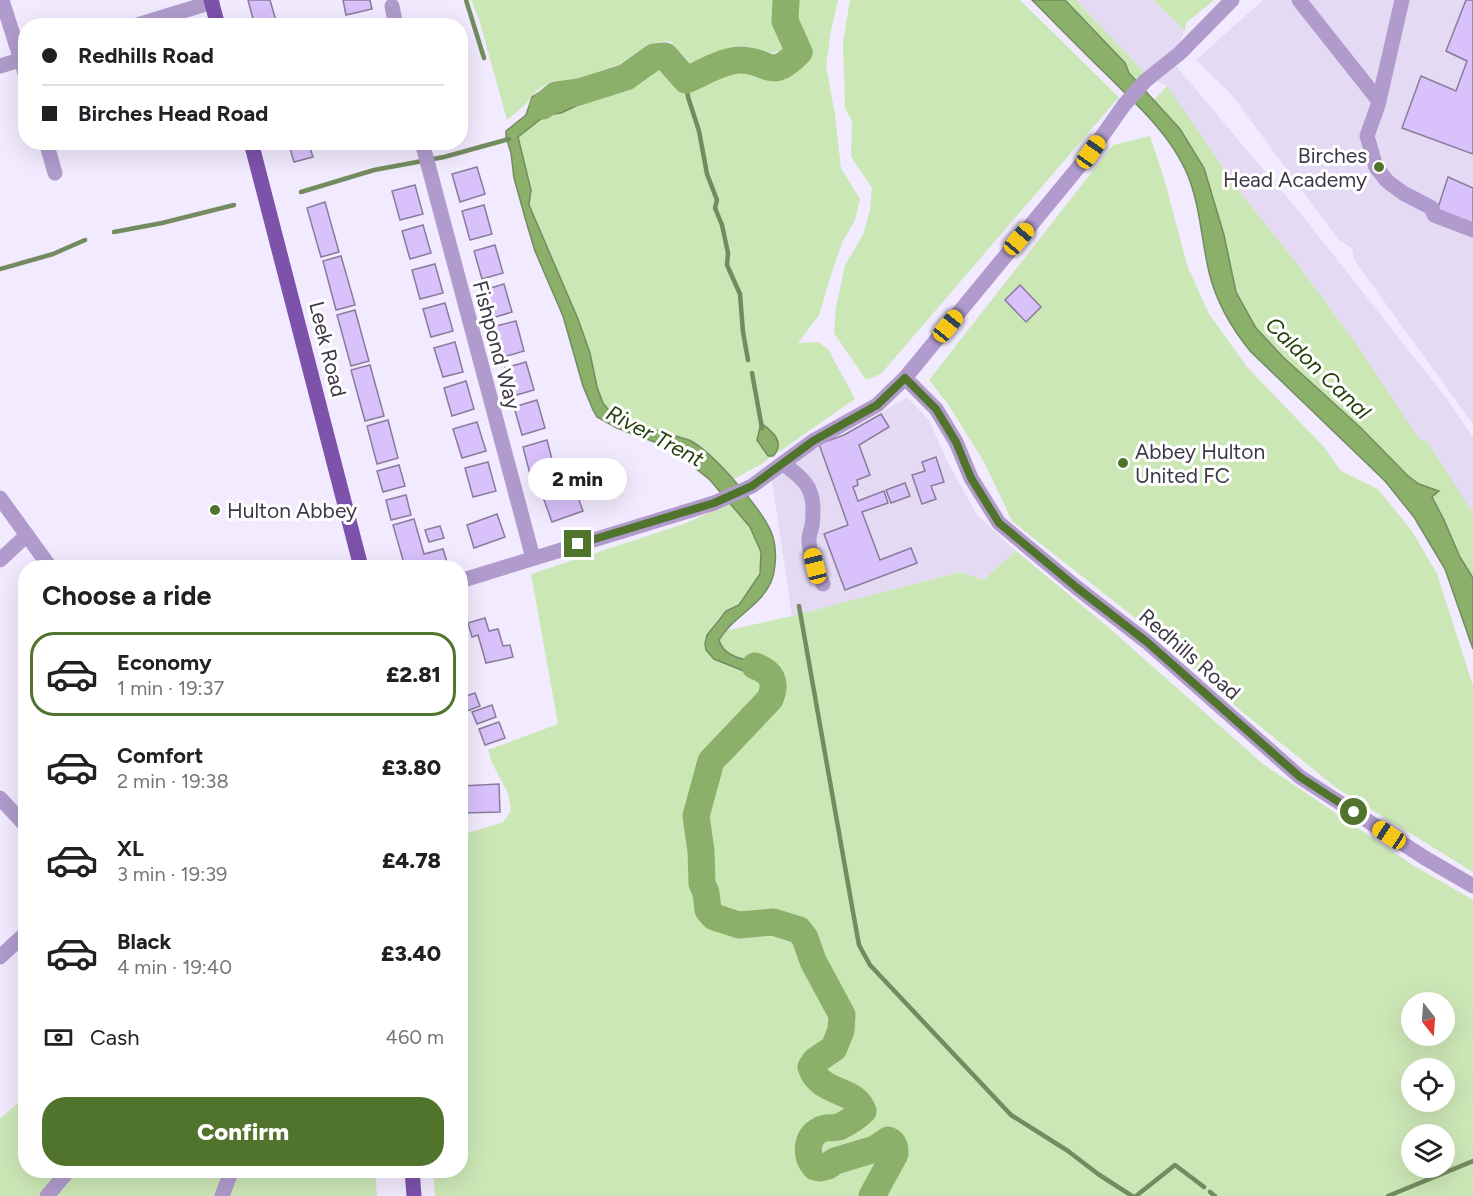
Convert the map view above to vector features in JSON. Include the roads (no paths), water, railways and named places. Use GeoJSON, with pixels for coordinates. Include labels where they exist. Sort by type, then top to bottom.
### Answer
{"type":"FeatureCollection","features":[{"type":"Feature","properties":{"kind":"main road"},"geometry":{"type":"LineString","coordinates":[[211,1],[216,18]]}},
{"type":"Feature","properties":{"kind":"main road","name":"Leek Road"},"geometry":{"type":"LineString","coordinates":[[253,150],[359,560]]}},
{"type":"Feature","properties":{"kind":"main road"},"geometry":{"type":"LineString","coordinates":[[413,1178],[414,1196]]}},
{"type":"Feature","properties":{"kind":"street"},"geometry":{"type":"LineString","coordinates":[[2,0],[18,45]]}},
{"type":"Feature","properties":{"kind":"street"},"geometry":{"type":"LineString","coordinates":[[468,578],[714,503],[752,486],[813,441],[877,405],[905,378],[1091,152],[1124,105],[1145,81],[1180,53],[1232,0]]}},
{"type":"Feature","properties":{"kind":"street"},"geometry":{"type":"LineString","coordinates":[[1299,0],[1379,101]]}},
{"type":"Feature","properties":{"kind":"street"},"geometry":{"type":"LineString","coordinates":[[1402,0],[1379,101],[1367,136],[1376,167],[1387,181],[1403,193],[1432,208],[1434,215],[1473,230]]}},
{"type":"Feature","properties":{"kind":"street"},"geometry":{"type":"LineString","coordinates":[[159,18],[211,1]]}},
{"type":"Feature","properties":{"kind":"street"},"geometry":{"type":"LineString","coordinates":[[392,6],[394,18]]}},
{"type":"Feature","properties":{"kind":"street"},"geometry":{"type":"LineString","coordinates":[[0,66],[18,61]]}},
{"type":"Feature","properties":{"kind":"street"},"geometry":{"type":"LineString","coordinates":[[48,150],[55,173]]}},
{"type":"Feature","properties":{"kind":"street","name":"Fishpond Way"},"geometry":{"type":"LineString","coordinates":[[423,150],[533,558]]}},
{"type":"Feature","properties":{"kind":"street","name":"Redhills Road"},"geometry":{"type":"LineString","coordinates":[[905,378],[936,409],[956,442],[971,478],[999,523],[1147,642],[1300,777],[1425,858],[1473,886]]}},
{"type":"Feature","properties":{"kind":"street"},"geometry":{"type":"LineString","coordinates":[[783,464],[800,475],[808,483],[812,492],[812,523],[809,540],[822,584]]}},
{"type":"Feature","properties":{"kind":"street"},"geometry":{"type":"LineString","coordinates":[[0,498],[45,560]]}},
{"type":"Feature","properties":{"kind":"street"},"geometry":{"type":"LineString","coordinates":[[0,560],[27,535]]}},
{"type":"Feature","properties":{"kind":"street"},"geometry":{"type":"LineString","coordinates":[[0,798],[18,817]]}},
{"type":"Feature","properties":{"kind":"street"},"geometry":{"type":"LineString","coordinates":[[0,957],[18,940]]}},
{"type":"Feature","properties":{"kind":"street"},"geometry":{"type":"LineString","coordinates":[[47,1196],[62,1178]]}},
{"type":"Feature","properties":{"kind":"street"},"geometry":{"type":"LineString","coordinates":[[222,1196],[229,1178]]}},
{"type":"Feature","properties":{"kind":"water"},"geometry":{"type":"Polygon","coordinates":[[[1032,0],[1065,0],[1125,63],[1129,73],[1180,129],[1204,168],[1224,235],[1236,292],[1256,328],[1283,357],[1361,428],[1408,476],[1419,484],[1439,491],[1432,497],[1460,557],[1473,578],[1473,649],[1445,569],[1414,517],[1385,481],[1251,352],[1231,324],[1212,283],[1197,207],[1190,181],[1178,155],[1140,107],[1032,0]]]}},
{"type":"Feature","properties":{"kind":"water"},"geometry":{"type":"Polygon","coordinates":[[[573,88],[578,105],[561,113],[546,115],[518,137],[531,190],[529,205],[578,319],[590,353],[603,403],[615,418],[689,440],[699,446],[737,484],[768,526],[773,537],[775,554],[771,582],[760,598],[731,625],[719,640],[730,654],[758,663],[775,672],[782,680],[782,692],[765,694],[768,686],[764,679],[714,659],[706,650],[707,635],[726,611],[739,605],[760,574],[761,552],[750,527],[710,480],[668,447],[617,428],[597,417],[583,386],[563,316],[535,251],[514,178],[506,131],[526,115],[532,97],[542,91],[573,88]]]}},
{"type":"Feature","properties":{"kind":"water"},"geometry":{"type":"Polygon","coordinates":[[[761,423],[773,433],[778,442],[777,451],[773,456],[768,456],[757,440],[761,423]]]}},
{"type":"Feature","properties":{"kind":"waterway"},"geometry":{"type":"LineString","coordinates":[[466,0],[484,58]]}},
{"type":"Feature","properties":{"kind":"waterway","name":"River Trent"},"geometry":{"type":"LineString","coordinates":[[543,106],[556,95],[579,92],[626,77],[654,57],[665,56],[686,80],[732,61],[749,61],[775,68],[781,66],[799,52],[785,21],[786,0]]}},
{"type":"Feature","properties":{"kind":"waterway"},"geometry":{"type":"LineString","coordinates":[[686,80],[707,174],[717,200],[715,208],[722,225],[728,253],[727,265],[740,294],[748,360]]}},
{"type":"Feature","properties":{"kind":"waterway"},"geometry":{"type":"LineString","coordinates":[[301,192],[374,170],[444,157],[509,139]]}},
{"type":"Feature","properties":{"kind":"waterway"},"geometry":{"type":"LineString","coordinates":[[114,232],[234,205]]}},
{"type":"Feature","properties":{"kind":"waterway"},"geometry":{"type":"LineString","coordinates":[[0,269],[53,254],[85,240]]}},
{"type":"Feature","properties":{"kind":"waterway"},"geometry":{"type":"LineString","coordinates":[[752,373],[762,428]]}},
{"type":"Feature","properties":{"kind":"waterway"},"geometry":{"type":"LineString","coordinates":[[799,606],[859,945],[870,965],[1011,1115],[1132,1196]]}},
{"type":"Feature","properties":{"kind":"waterway","name":"River Trent"},"geometry":{"type":"LineString","coordinates":[[755,666],[766,671],[771,678],[772,693],[770,699],[711,761],[696,816],[701,851],[702,883],[708,910],[714,917],[739,925],[773,922],[799,930],[805,938],[813,961],[842,1015],[841,1030],[834,1048],[815,1061],[811,1067],[822,1082],[853,1098],[863,1111],[839,1127],[825,1128],[815,1133],[808,1152],[812,1163],[815,1167],[820,1168],[875,1149],[888,1140],[890,1141],[894,1146],[895,1154],[872,1196]]}},
{"type":"Feature","properties":{"kind":"waterway"},"geometry":{"type":"LineString","coordinates":[[1388,1196],[1473,1161]]}},
{"type":"Feature","properties":{"kind":"waterway"},"geometry":{"type":"LineString","coordinates":[[1136,1196],[1175,1165],[1204,1187]]}},
{"type":"Feature","properties":{"kind":"waterway"},"geometry":{"type":"LineString","coordinates":[[1210,1192],[1215,1196]]}},
{"type":"Feature","properties":{"kind":"place","name":"Birches Head Academy"},"geometry":{"type":"Point","coordinates":[1379,167]}},
{"type":"Feature","properties":{"kind":"place","name":"Abbey Hulton United FC"},"geometry":{"type":"Point","coordinates":[1123,463]}},
{"type":"Feature","properties":{"kind":"place","name":"Hulton Abbey"},"geometry":{"type":"Point","coordinates":[215,510]}},
{"type":"Feature","properties":{"kind":"water label","name":"Caldon Canal"},"geometry":{"type":"Point","coordinates":[1318,368]}}]}
